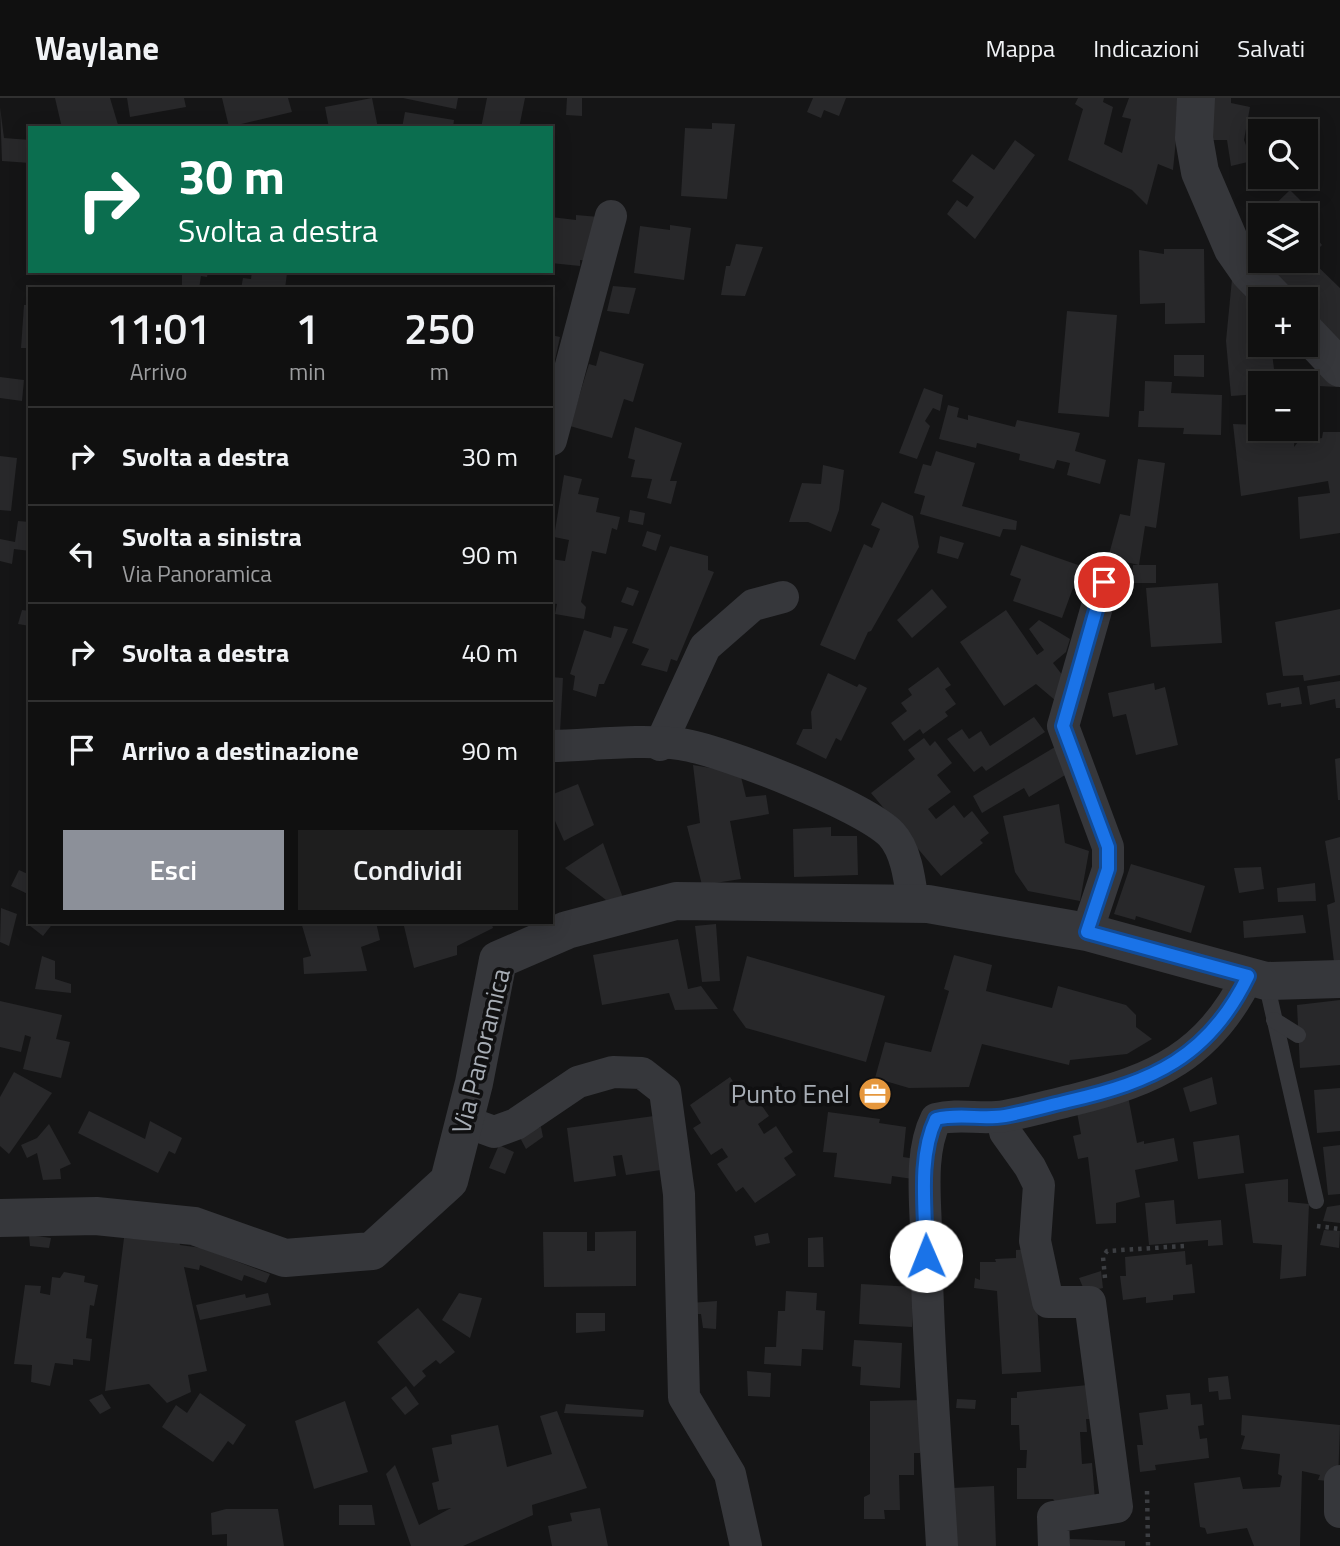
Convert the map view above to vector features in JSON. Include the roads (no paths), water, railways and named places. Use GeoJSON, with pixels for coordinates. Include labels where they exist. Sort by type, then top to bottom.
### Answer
{"type":"FeatureCollection","features":[{"type":"Feature","properties":{"kind":"street"},"geometry":{"type":"LineString","coordinates":[[1196,98],[1194,138],[1199,172],[1233,249],[1263,287]]}},
{"type":"Feature","properties":{"kind":"street"},"geometry":{"type":"LineString","coordinates":[[553,433],[611,216]]}},
{"type":"Feature","properties":{"kind":"street"},"geometry":{"type":"LineString","coordinates":[[1318,345],[1340,368]]}},
{"type":"Feature","properties":{"kind":"street"},"geometry":{"type":"LineString","coordinates":[[1087,932],[1108,869],[1108,847],[1063,726],[1104,582]]}},
{"type":"Feature","properties":{"kind":"street"},"geometry":{"type":"LineString","coordinates":[[660,744],[705,647],[732,620],[753,605],[783,597]]}},
{"type":"Feature","properties":{"kind":"street"},"geometry":{"type":"LineString","coordinates":[[553,746],[681,744],[765,771],[858,811],[892,835],[911,888]]}},
{"type":"Feature","properties":{"kind":"street"},"geometry":{"type":"LineString","coordinates":[[830,799],[866,792]]}},
{"type":"Feature","properties":{"kind":"street","name":"Via Panoramica"},"geometry":{"type":"LineString","coordinates":[[0,1218],[96,1216],[194,1226],[285,1258],[372,1251],[449,1181],[498,960],[567,930],[676,901],[911,888],[952,909],[1087,932],[1257,978],[1340,979]]}},
{"type":"Feature","properties":{"kind":"street"},"geometry":{"type":"LineString","coordinates":[[942,1546],[926,1280],[925,1184],[929,1133],[936,1119],[949,1116],[1003,1117],[1123,1088],[1159,1073],[1195,1050],[1257,978]]}},
{"type":"Feature","properties":{"kind":"street"},"geometry":{"type":"LineString","coordinates":[[464,1121],[494,1132],[516,1125],[578,1082],[613,1072],[642,1073],[665,1091],[680,1194],[684,1397],[730,1474],[746,1546]]}},
{"type":"Feature","properties":{"kind":"street"},"geometry":{"type":"LineString","coordinates":[[1003,1117],[1005,1132],[1030,1167],[1039,1185],[1035,1241],[1048,1302],[1090,1302],[1117,1507],[1054,1517],[1054,1546]]}},
{"type":"Feature","properties":{"kind":"street"},"geometry":{"type":"LineString","coordinates":[[1340,1481],[1340,1512]]}},
{"type":"Feature","properties":{"kind":"lane"},"geometry":{"type":"LineString","coordinates":[[1257,978],[1275,1020],[1316,1201]]}},
{"type":"Feature","properties":{"kind":"lane"},"geometry":{"type":"LineString","coordinates":[[1275,1020],[1298,1035]]}},
{"type":"Feature","properties":{"kind":"place","name":"Punto Enel"},"geometry":{"type":"Point","coordinates":[875,1094]}}]}
